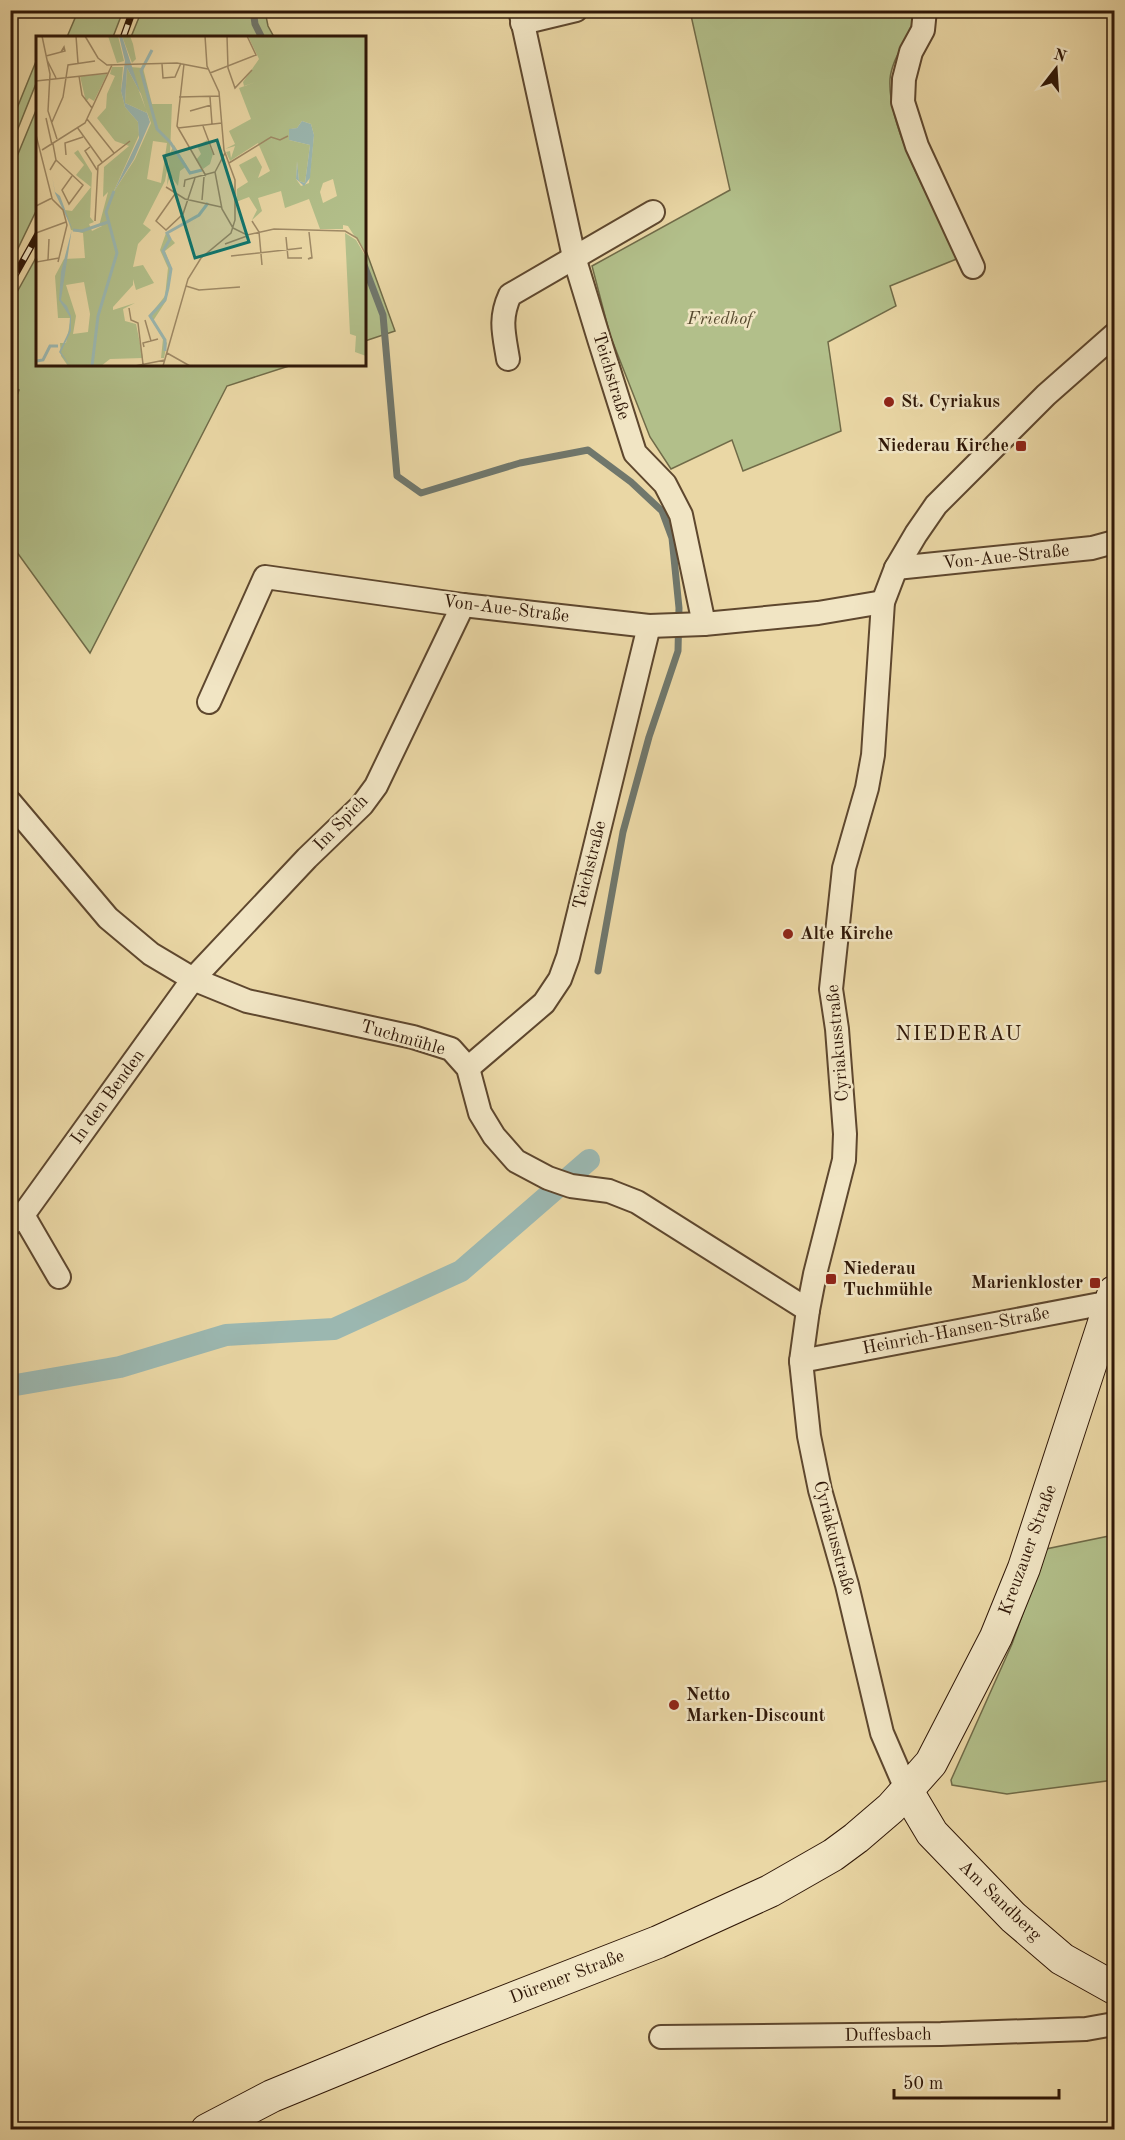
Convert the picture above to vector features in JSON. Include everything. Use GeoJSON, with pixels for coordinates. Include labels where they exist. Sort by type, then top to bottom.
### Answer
{"type":"FeatureCollection","features":[{"type":"Feature","properties":{"kind":"main road","name":"Kreuzauer Straße"},"geometry":{"type":"LineString","coordinates":[[907,1791],[931,1763],[996,1637],[1024,1568],[1113,1297]]}},
{"type":"Feature","properties":{"kind":"main road","name":"Am Sandberg"},"geometry":{"type":"LineString","coordinates":[[907,1791],[932,1833],[1013,1917],[1062,1959],[1114,1988]]}},
{"type":"Feature","properties":{"kind":"main road","name":"Dürener Straße"},"geometry":{"type":"LineString","coordinates":[[207,2130],[272,2096],[435,2029],[658,1942],[770,1891],[833,1855],[891,1808],[907,1791]]}},
{"type":"Feature","properties":{"kind":"street"},"geometry":{"type":"LineString","coordinates":[[521,17],[576,10]]}},
{"type":"Feature","properties":{"kind":"street"},"geometry":{"type":"LineString","coordinates":[[926,10],[923,30],[912,52],[904,79],[903,102],[917,146],[973,267]]}},
{"type":"Feature","properties":{"kind":"street","name":"Teichstraße"},"geometry":{"type":"LineString","coordinates":[[521,17],[574,257],[635,453],[665,484],[681,514],[698,624]]}},
{"type":"Feature","properties":{"kind":"street"},"geometry":{"type":"LineString","coordinates":[[508,360],[504,309],[510,295],[653,212]]}},
{"type":"Feature","properties":{"kind":"street","name":"Cyriakusstraße"},"geometry":{"type":"LineString","coordinates":[[907,1791],[882,1733],[847,1585],[820,1490],[809,1436],[801,1361],[808,1310],[844,1160],[845,1134],[839,1053],[831,988],[844,868],[867,789],[873,754],[883,602],[896,568],[936,505],[1046,395],[1114,335]]}},
{"type":"Feature","properties":{"kind":"street","name":"Von-Aue-Straße"},"geometry":{"type":"LineString","coordinates":[[896,568],[1092,548],[1114,542]]}},
{"type":"Feature","properties":{"kind":"street","name":"Von-Aue-Straße"},"geometry":{"type":"LineString","coordinates":[[209,702],[264,577],[463,605],[658,625],[698,624],[818,613],[883,602]]}},
{"type":"Feature","properties":{"kind":"street","name":"Im Spich"},"geometry":{"type":"LineString","coordinates":[[193,980],[307,858],[362,805],[376,786],[463,605]]}},
{"type":"Feature","properties":{"kind":"street","name":"Teichstraße"},"geometry":{"type":"LineString","coordinates":[[468,1068],[544,1003],[560,979],[658,625]]}},
{"type":"Feature","properties":{"kind":"street","name":"Tuchmühle"},"geometry":{"type":"LineString","coordinates":[[10,802],[108,918],[151,954],[193,980],[247,1001],[413,1037],[451,1049],[468,1068]]}},
{"type":"Feature","properties":{"kind":"street","name":"In den Benden"},"geometry":{"type":"LineString","coordinates":[[59,1277],[17,1219],[193,980]]}},
{"type":"Feature","properties":{"kind":"street"},"geometry":{"type":"LineString","coordinates":[[468,1068],[480,1113],[494,1136],[516,1161],[548,1178],[571,1186],[609,1191],[637,1202],[808,1310]]}},
{"type":"Feature","properties":{"kind":"street","name":"Heinrich-Hansen-Straße"},"geometry":{"type":"LineString","coordinates":[[801,1361],[1113,1297]]}},
{"type":"Feature","properties":{"kind":"street","name":"Duffesbach"},"geometry":{"type":"LineString","coordinates":[[661,2037],[941,2034],[1086,2029],[1114,2024]]}},
{"type":"Feature","properties":{"kind":"green space"},"geometry":{"type":"Polygon","coordinates":[[[78,10],[123,11],[113,36],[67,36],[78,10]]]}},
{"type":"Feature","properties":{"kind":"green space"},"geometry":{"type":"Polygon","coordinates":[[[142,10],[265,11],[268,26],[273,36],[131,36],[142,10]]]}},
{"type":"Feature","properties":{"kind":"green space","name":"Friedhof"},"geometry":{"type":"Polygon","coordinates":[[[690,11],[916,11],[911,29],[892,70],[891,99],[904,145],[959,258],[890,286],[896,306],[828,342],[841,431],[743,471],[732,440],[671,469],[650,437],[610,335],[592,266],[730,190],[690,11]]]}},
{"type":"Feature","properties":{"kind":"green space"},"geometry":{"type":"Polygon","coordinates":[[[36,61],[36,84],[11,146],[11,123],[36,61]]]}},
{"type":"Feature","properties":{"kind":"green space"},"geometry":{"type":"Polygon","coordinates":[[[36,110],[36,211],[11,263],[11,171],[36,110]]]}},
{"type":"Feature","properties":{"kind":"green space"},"geometry":{"type":"Polygon","coordinates":[[[366,251],[395,331],[366,340],[366,251]]]}},
{"type":"Feature","properties":{"kind":"green space"},"geometry":{"type":"Polygon","coordinates":[[[36,258],[36,366],[289,366],[227,386],[90,653],[11,544],[11,413],[19,390],[11,386],[11,303],[36,258]]]}},
{"type":"Feature","properties":{"kind":"green space"},"geometry":{"type":"Polygon","coordinates":[[[1114,1535],[1114,1780],[1007,1794],[952,1785],[951,1780],[1012,1644],[1046,1549],[1114,1535]]]}},
{"type":"Feature","properties":{"kind":"waterway"},"geometry":{"type":"LineString","coordinates":[[253,10],[255,24],[261,36]]}},
{"type":"Feature","properties":{"kind":"waterway"},"geometry":{"type":"LineString","coordinates":[[366,270],[383,315],[397,476],[421,493],[520,463],[588,450],[631,482],[662,511],[672,538],[679,608],[678,651],[649,737],[623,832],[598,971]]}},
{"type":"Feature","properties":{"kind":"waterway"},"geometry":{"type":"LineString","coordinates":[[10,1386],[120,1367],[226,1335],[334,1329],[461,1271],[589,1160]]}},
{"type":"Feature","properties":{"kind":"railway"},"geometry":{"type":"LineString","coordinates":[[124,36],[133,10]]}},
{"type":"Feature","properties":{"kind":"railway"},"geometry":{"type":"LineString","coordinates":[[10,284],[36,238]]}},
{"type":"Feature","properties":{"kind":"place","name":"St. Cyriakus"},"geometry":{"type":"Point","coordinates":[889,402]}},
{"type":"Feature","properties":{"kind":"place","name":"Niederau Kirche"},"geometry":{"type":"Point","coordinates":[1021,446]}},
{"type":"Feature","properties":{"kind":"place","name":"Alte Kirche"},"geometry":{"type":"Point","coordinates":[788,934]}},
{"type":"Feature","properties":{"kind":"place","name":"Niederau Tuchmühle"},"geometry":{"type":"Point","coordinates":[831,1279]}},
{"type":"Feature","properties":{"kind":"place","name":"Marienkloster"},"geometry":{"type":"Point","coordinates":[1095,1283]}},
{"type":"Feature","properties":{"kind":"place","name":"Netto Marken-Discount"},"geometry":{"type":"Point","coordinates":[674,1705]}},
{"type":"Feature","properties":{"kind":"district","name":"NIEDERAU"},"geometry":{"type":"Point","coordinates":[959,1034]}}]}
